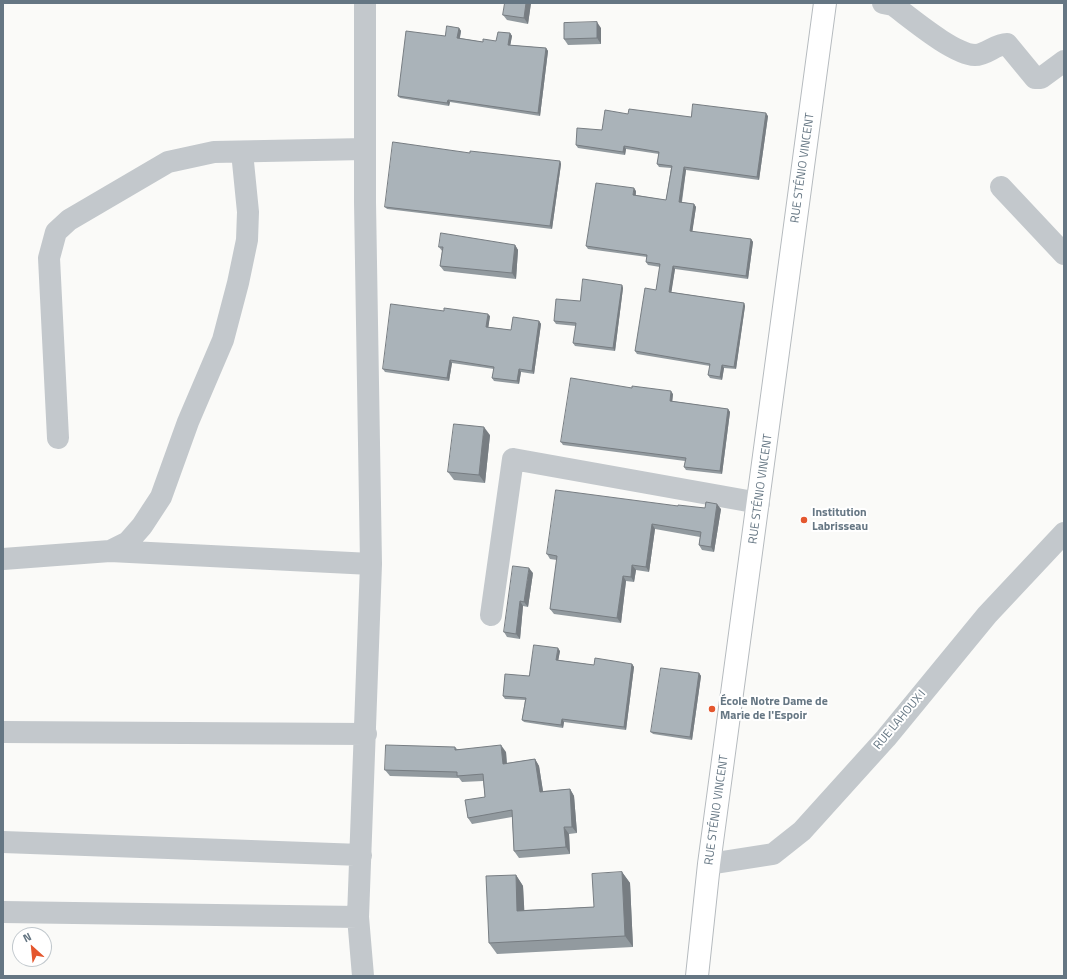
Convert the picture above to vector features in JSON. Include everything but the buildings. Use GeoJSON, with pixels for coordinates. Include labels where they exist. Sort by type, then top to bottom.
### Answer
{"type":"FeatureCollection","features":[{"type":"Feature","properties":{"kind":"main road","name":"RUE STÉNIO VINCENT"},"geometry":{"type":"LineString","coordinates":[[697,976],[709,864],[759,503],[825,3]]}},
{"type":"Feature","properties":{"kind":"street"},"geometry":{"type":"LineString","coordinates":[[362,976],[358,917],[366,734],[371,564],[365,149],[365,3]]}},
{"type":"Feature","properties":{"kind":"street"},"geometry":{"type":"LineString","coordinates":[[883,3],[893,5],[960,51],[976,55],[986,52],[1000,44],[1007,44],[1035,78],[1041,78],[1064,61]]}},
{"type":"Feature","properties":{"kind":"street"},"geometry":{"type":"LineString","coordinates":[[58,438],[49,258],[56,232],[69,220],[85,210],[168,162],[214,152],[365,149]]}},
{"type":"Feature","properties":{"kind":"street"},"geometry":{"type":"LineString","coordinates":[[110,551],[128,542],[142,526],[161,497],[188,422],[223,340],[247,240],[248,212],[242,152]]}},
{"type":"Feature","properties":{"kind":"street"},"geometry":{"type":"LineString","coordinates":[[1002,187],[1064,254]]}},
{"type":"Feature","properties":{"kind":"street"},"geometry":{"type":"LineString","coordinates":[[491,615],[513,459],[759,503]]}},
{"type":"Feature","properties":{"kind":"street","name":"RUE LAHOUX I"},"geometry":{"type":"LineString","coordinates":[[709,864],[773,854],[802,831],[886,738],[987,615],[1064,532]]}},
{"type":"Feature","properties":{"kind":"street"},"geometry":{"type":"LineString","coordinates":[[3,559],[110,551],[371,564]]}},
{"type":"Feature","properties":{"kind":"street"},"geometry":{"type":"LineString","coordinates":[[3,732],[366,734]]}},
{"type":"Feature","properties":{"kind":"street"},"geometry":{"type":"LineString","coordinates":[[3,842],[361,855]]}},
{"type":"Feature","properties":{"kind":"street"},"geometry":{"type":"LineString","coordinates":[[3,912],[358,917]]}},
{"type":"Feature","properties":{"kind":"place","name":"Institution Labrisseau"},"geometry":{"type":"Point","coordinates":[804,520]}},
{"type":"Feature","properties":{"kind":"place","name":"École Notre Dame de Marie de l'Espoir"},"geometry":{"type":"Point","coordinates":[712,709]}}]}
